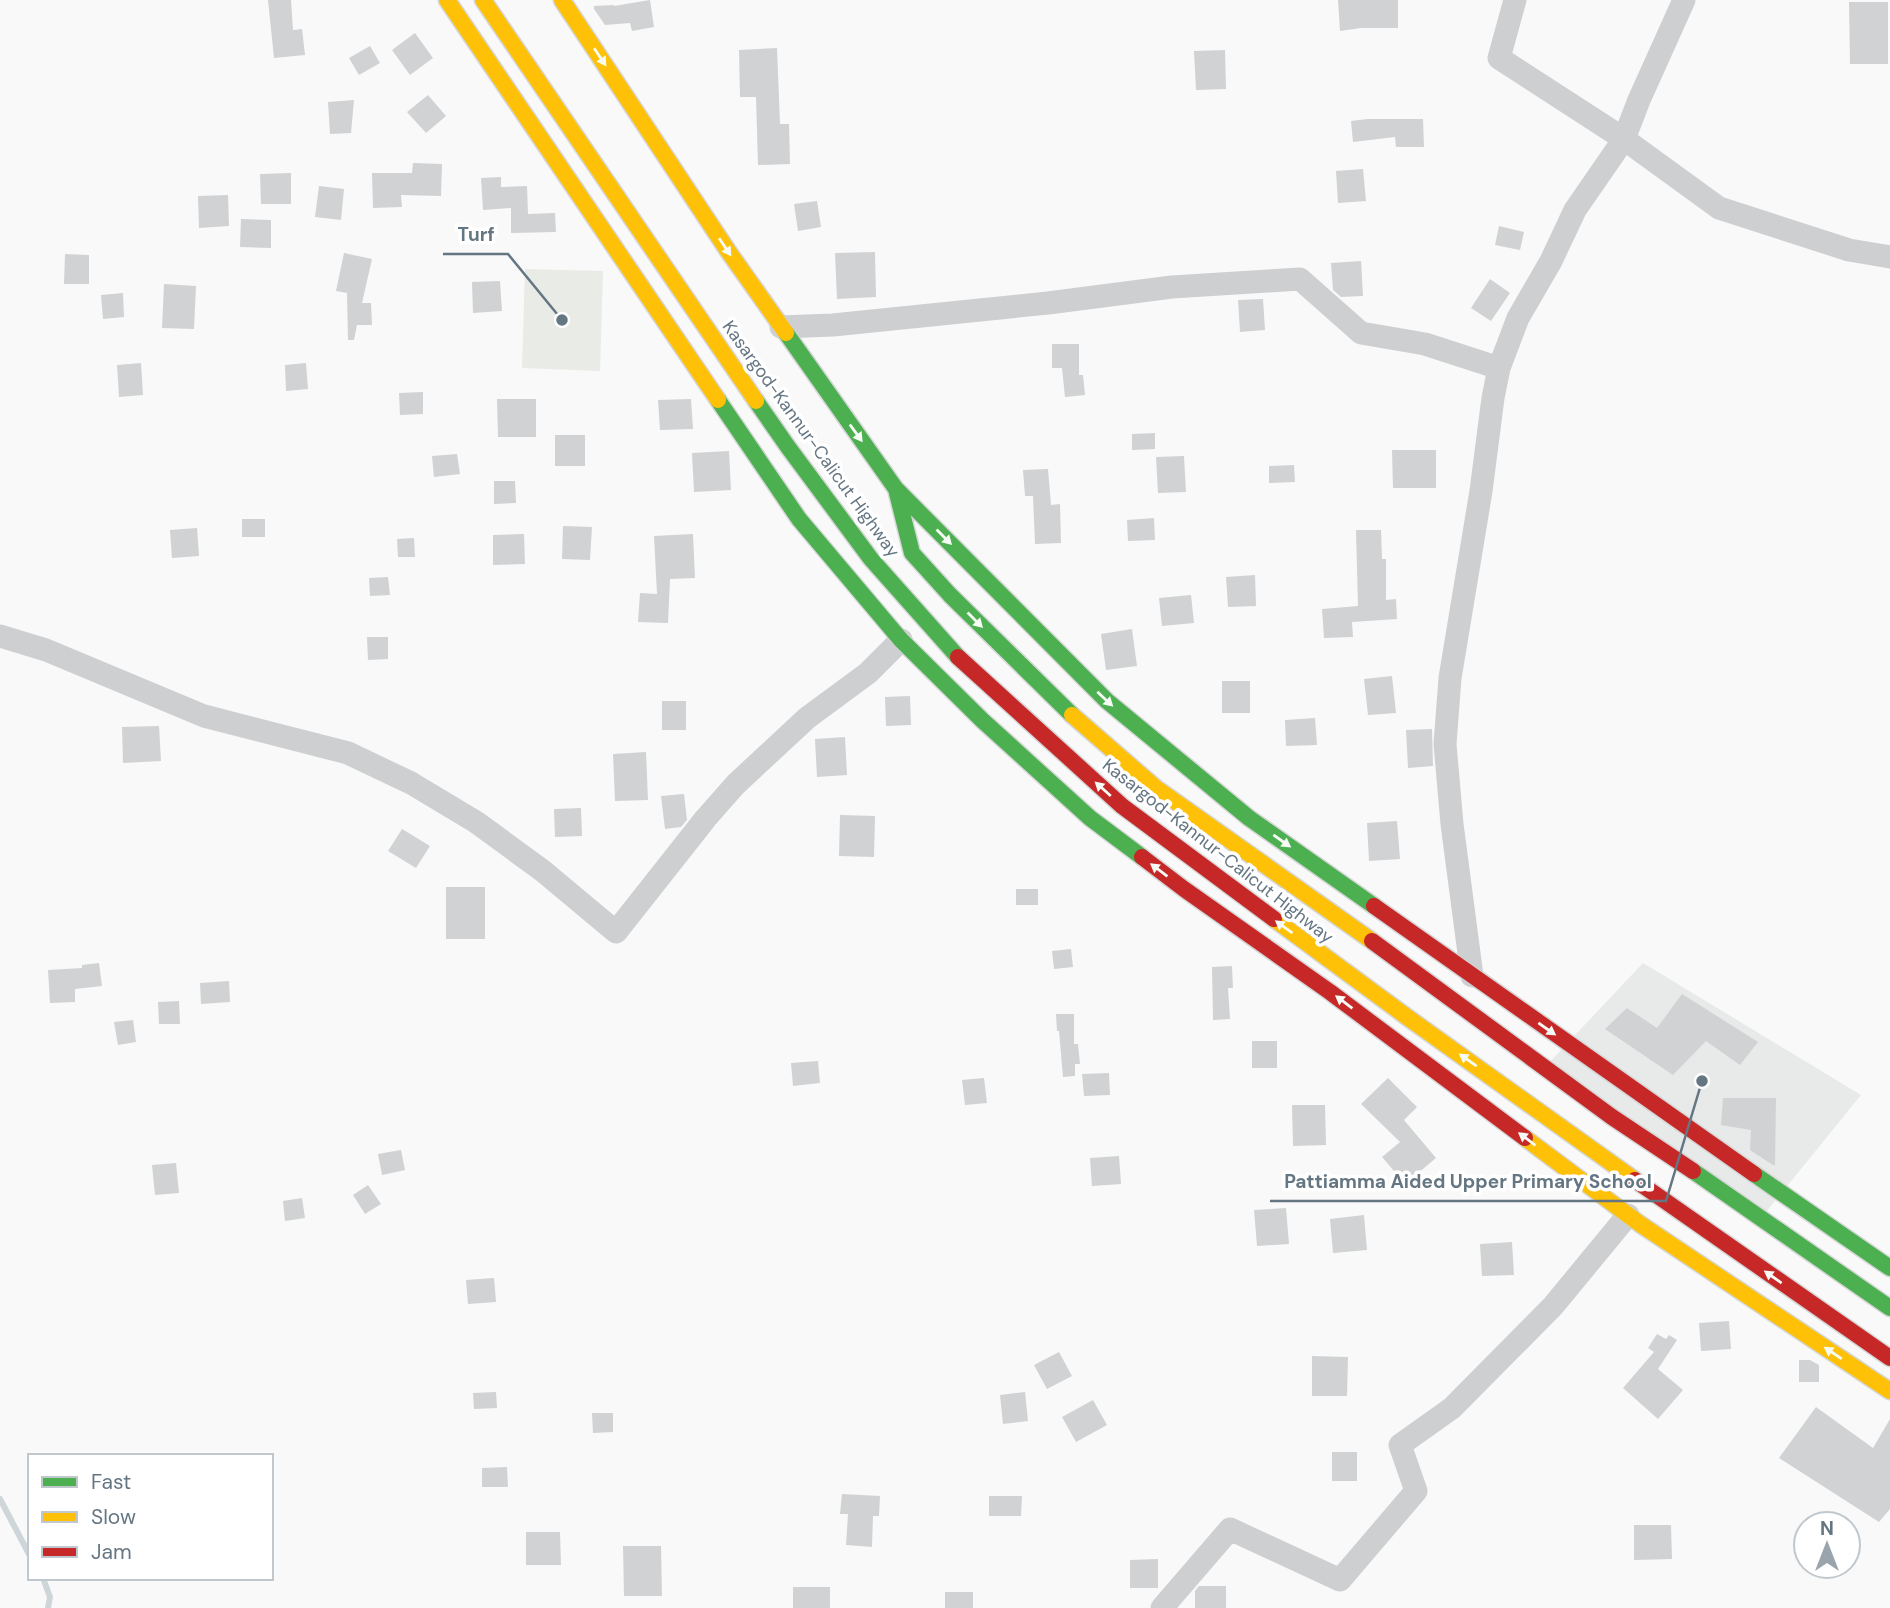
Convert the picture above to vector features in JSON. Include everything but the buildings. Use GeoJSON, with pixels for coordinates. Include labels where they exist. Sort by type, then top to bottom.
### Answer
{"type":"FeatureCollection","features":[{"type":"Feature","properties":{"kind":"main road"},"geometry":{"type":"LineString","coordinates":[[447,0],[799,519],[901,640],[982,720],[1090,818],[1184,889],[1341,1000],[1628,1215],[1890,1391]]}},
{"type":"Feature","properties":{"kind":"main road","name":"Kasargod-Kannur-Calicut Highway"},"geometry":{"type":"LineString","coordinates":[[483,0],[788,447],[871,559],[955,655],[1122,806],[1208,871],[1407,1017],[1890,1358]]}},
{"type":"Feature","properties":{"kind":"main road","name":"Kasargod-Kannur-Calicut Highway"},"geometry":{"type":"LineString","coordinates":[[562,0],[728,251],[896,489],[912,554],[1058,703],[1156,788],[1339,917],[1612,1118],[1890,1308]]}},
{"type":"Feature","properties":{"kind":"main road"},"geometry":{"type":"LineString","coordinates":[[896,489],[1107,701],[1250,818],[1708,1143],[1890,1268]]}},
{"type":"Feature","properties":{"kind":"street"},"geometry":{"type":"LineString","coordinates":[[1515,0],[1499,58],[1624,139],[1719,208],[1849,250],[1890,257]]}},
{"type":"Feature","properties":{"kind":"street"},"geometry":{"type":"LineString","coordinates":[[1472,976],[1452,824],[1445,744],[1450,678],[1499,368],[1518,318],[1551,261],[1575,210],[1624,139],[1684,0]]}},
{"type":"Feature","properties":{"kind":"street"},"geometry":{"type":"LineString","coordinates":[[781,327],[833,325],[1172,287],[1300,279],[1361,332],[1425,344],[1499,368]]}},
{"type":"Feature","properties":{"kind":"street"},"geometry":{"type":"LineString","coordinates":[[0,636],[46,650],[204,716],[348,753],[411,783],[476,822],[543,871],[616,932],[706,818],[736,785],[807,718],[868,673],[901,640]]}},
{"type":"Feature","properties":{"kind":"street"},"geometry":{"type":"LineString","coordinates":[[1162,1608],[1230,1529],[1340,1580],[1416,1491],[1400,1444],[1462,1398],[1553,1306],[1628,1215]]}},
{"type":"Feature","properties":{"kind":"shaded area"},"geometry":{"type":"Polygon","coordinates":[[[525,269],[603,271],[600,371],[522,368],[525,269]]]}},
{"type":"Feature","properties":{"kind":"shaded area"},"geometry":{"type":"Polygon","coordinates":[[[1643,963],[1861,1095],[1762,1217],[1545,1067],[1643,963]]]}},
{"type":"Feature","properties":{"kind":"waterway"},"geometry":{"type":"LineString","coordinates":[[0,1499],[28,1552]]}},
{"type":"Feature","properties":{"kind":"waterway"},"geometry":{"type":"LineString","coordinates":[[44,1580],[50,1597],[48,1608]]}},
{"type":"Feature","properties":{"kind":"traffic: fast"},"geometry":{"type":"LineString","coordinates":[[786,333],[896,489],[912,553],[950,595],[1072,715]]}},
{"type":"Feature","properties":{"kind":"traffic: fast"},"geometry":{"type":"LineString","coordinates":[[718,400],[799,519],[901,640],[982,720],[1090,818],[1142,857]]}},
{"type":"Feature","properties":{"kind":"traffic: fast"},"geometry":{"type":"LineString","coordinates":[[756,401],[871,559],[958,657]]}},
{"type":"Feature","properties":{"kind":"traffic: fast"},"geometry":{"type":"LineString","coordinates":[[896,489],[1107,701],[1249,818],[1374,906]]}},
{"type":"Feature","properties":{"kind":"traffic: fast"},"geometry":{"type":"LineString","coordinates":[[1693,1171],[1890,1308]]}},
{"type":"Feature","properties":{"kind":"traffic: fast"},"geometry":{"type":"LineString","coordinates":[[1754,1174],[1890,1268]]}},
{"type":"Feature","properties":{"kind":"traffic: slow"},"geometry":{"type":"LineString","coordinates":[[447,0],[718,400]]}},
{"type":"Feature","properties":{"kind":"traffic: slow"},"geometry":{"type":"LineString","coordinates":[[483,0],[756,401]]}},
{"type":"Feature","properties":{"kind":"traffic: slow"},"geometry":{"type":"LineString","coordinates":[[562,0],[728,251],[786,333]]}},
{"type":"Feature","properties":{"kind":"traffic: slow"},"geometry":{"type":"LineString","coordinates":[[1072,715],[1156,788],[1372,941]]}},
{"type":"Feature","properties":{"kind":"traffic: slow"},"geometry":{"type":"LineString","coordinates":[[1274,919],[1635,1180]]}},
{"type":"Feature","properties":{"kind":"traffic: slow"},"geometry":{"type":"LineString","coordinates":[[1525,1138],[1640,1224],[1890,1391]]}},
{"type":"Feature","properties":{"kind":"traffic: jam"},"geometry":{"type":"LineString","coordinates":[[958,657],[1122,806],[1274,919]]}},
{"type":"Feature","properties":{"kind":"traffic: jam"},"geometry":{"type":"LineString","coordinates":[[1142,857],[1330,992],[1525,1138]]}},
{"type":"Feature","properties":{"kind":"traffic: jam"},"geometry":{"type":"LineString","coordinates":[[1374,906],[1754,1174]]}},
{"type":"Feature","properties":{"kind":"traffic: jam"},"geometry":{"type":"LineString","coordinates":[[1372,941],[1612,1117],[1693,1171]]}},
{"type":"Feature","properties":{"kind":"traffic: jam"},"geometry":{"type":"LineString","coordinates":[[1635,1180],[1890,1358]]}},
{"type":"Feature","properties":{"kind":"place","name":"Turf"},"geometry":{"type":"Point","coordinates":[562,320]}},
{"type":"Feature","properties":{"kind":"place","name":"Pattiamma Aided Upper Primary School"},"geometry":{"type":"Point","coordinates":[1702,1081]}}]}
